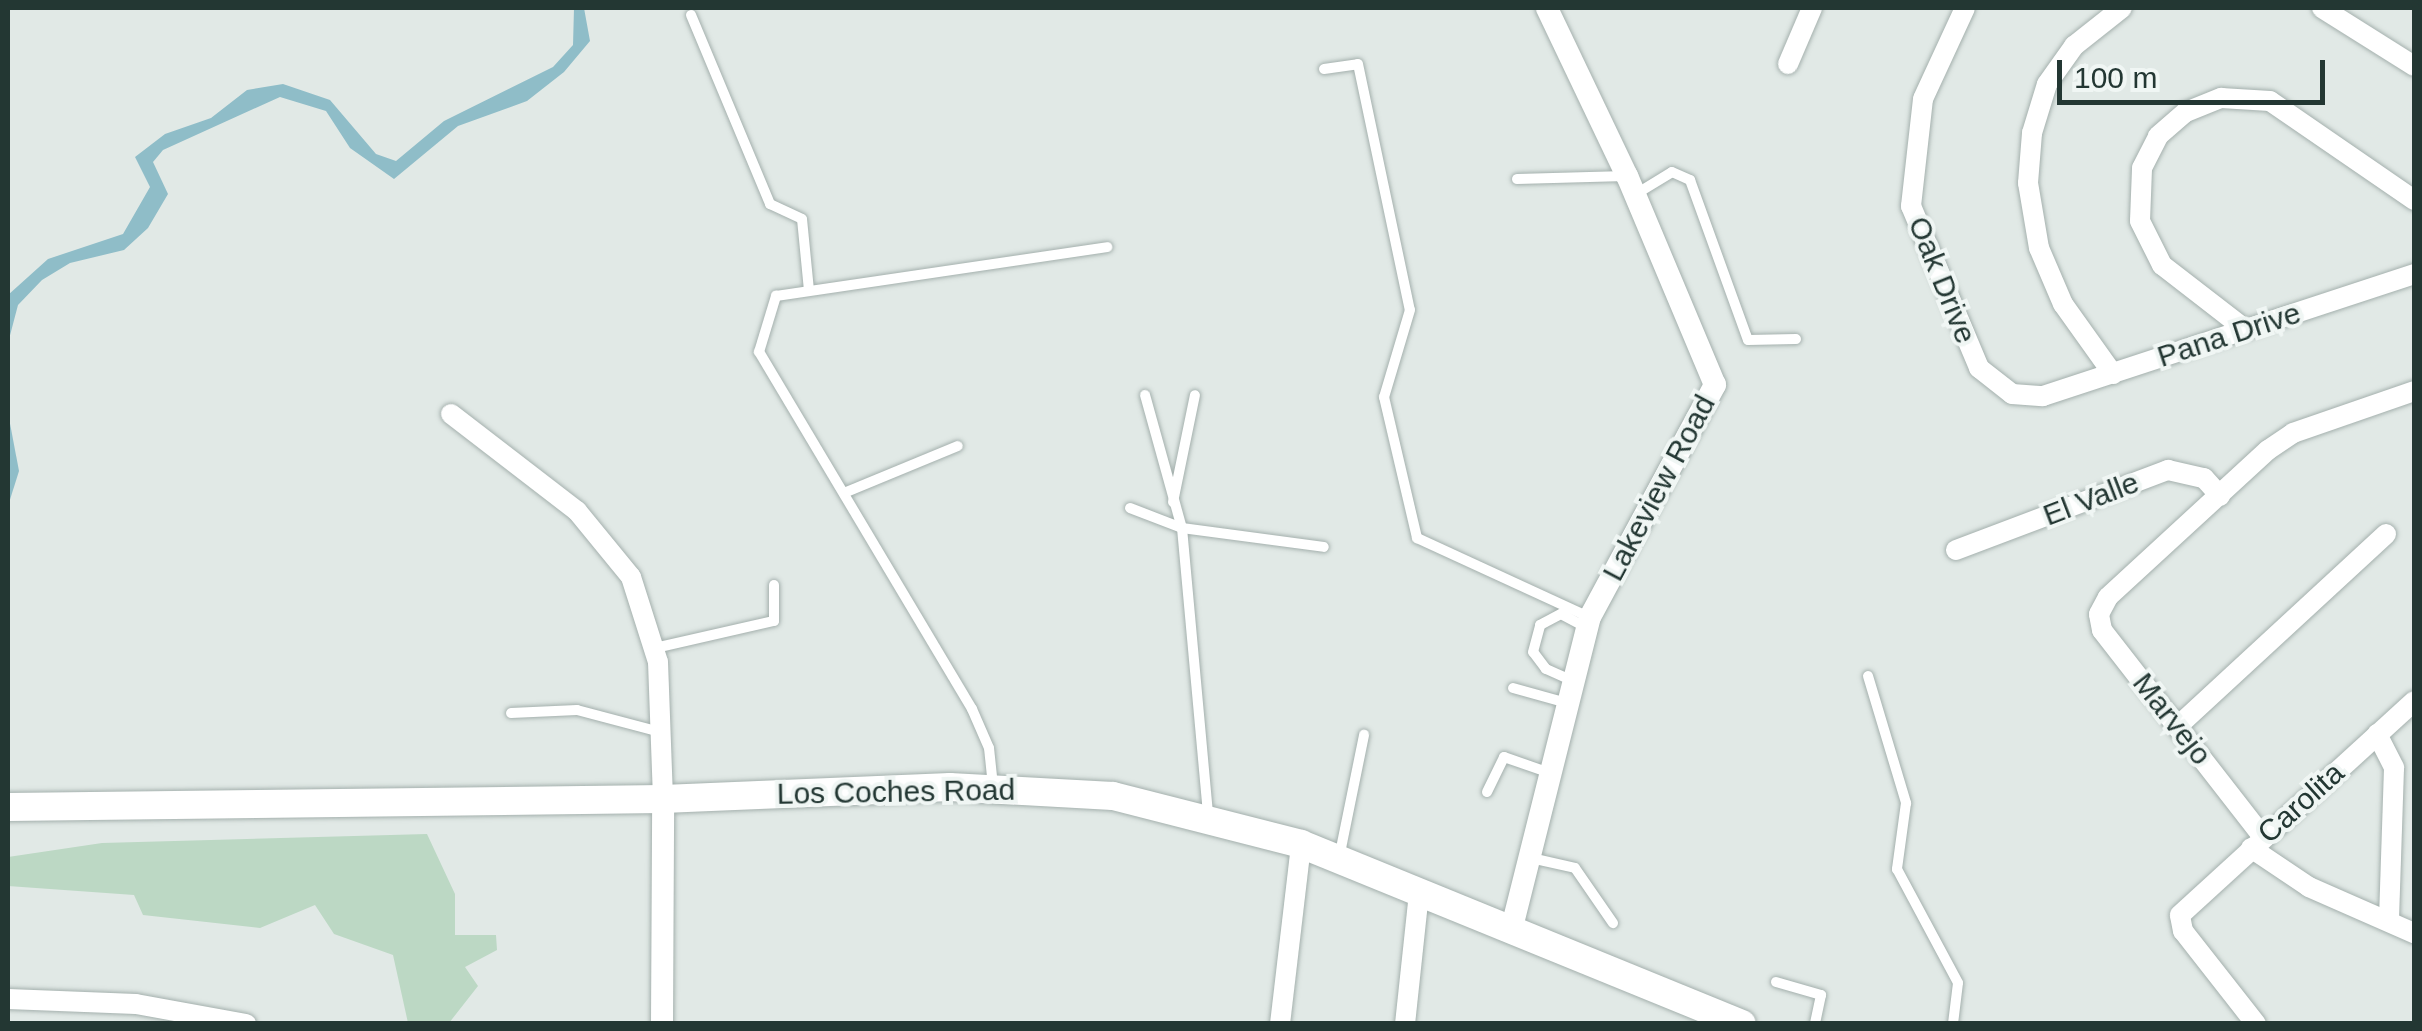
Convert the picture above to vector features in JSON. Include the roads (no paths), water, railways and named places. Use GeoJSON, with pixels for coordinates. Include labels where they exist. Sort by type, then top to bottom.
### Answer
{"type":"FeatureCollection","features":[{"type":"Feature","properties":{"kind":"main road","name":"Los Coches Road"},"geometry":{"type":"LineString","coordinates":[[8,807],[663,799],[994,787],[1113,796],[1208,816],[1301,844],[1742,1024]]}},
{"type":"Feature","properties":{"kind":"street","name":"Lakeview Road"},"geometry":{"type":"LineString","coordinates":[[1511,932],[1589,623],[1715,385],[1631,185],[1547,8]]}},
{"type":"Feature","properties":{"kind":"street"},"geometry":{"type":"LineString","coordinates":[[1788,64],[1812,8]]}},
{"type":"Feature","properties":{"kind":"street","name":"Oak Drive"},"geometry":{"type":"LineString","coordinates":[[1965,8],[1923,100],[1911,206],[1979,368],[2012,394],[2043,396]]}},
{"type":"Feature","properties":{"kind":"street"},"geometry":{"type":"LineString","coordinates":[[2113,374],[2063,304],[2039,248],[2028,183],[2032,132],[2048,84],[2074,46],[2122,8]]}},
{"type":"Feature","properties":{"kind":"street"},"geometry":{"type":"LineString","coordinates":[[2322,8],[2414,66]]}},
{"type":"Feature","properties":{"kind":"street"},"geometry":{"type":"LineString","coordinates":[[2246,330],[2162,265],[2140,221],[2142,168],[2158,136],[2186,112],[2221,98],[2270,101],[2414,200]]}},
{"type":"Feature","properties":{"kind":"street","name":"Pana Drive"},"geometry":{"type":"LineString","coordinates":[[2043,396],[2414,274]]}},
{"type":"Feature","properties":{"kind":"street"},"geometry":{"type":"LineString","coordinates":[[2220,496],[2293,433],[2414,391]]}},
{"type":"Feature","properties":{"kind":"street"},"geometry":{"type":"LineString","coordinates":[[451,414],[602,537],[630,577],[655,648],[663,799],[662,1024]]}},
{"type":"Feature","properties":{"kind":"street","name":"El Valle"},"geometry":{"type":"LineString","coordinates":[[1956,550],[2168,470],[2204,478],[2220,496]]}},
{"type":"Feature","properties":{"kind":"street","name":"Marvejo"},"geometry":{"type":"LineString","coordinates":[[2220,496],[2108,597],[2099,614],[2102,630],[2178,726],[2257,843],[2308,886],[2388,918],[2414,933]]}},
{"type":"Feature","properties":{"kind":"street"},"geometry":{"type":"LineString","coordinates":[[2178,726],[2386,534]]}},
{"type":"Feature","properties":{"kind":"street","name":"Carolita"},"geometry":{"type":"LineString","coordinates":[[2256,1024],[2183,932],[2180,915],[2414,702]]}},
{"type":"Feature","properties":{"kind":"street"},"geometry":{"type":"LineString","coordinates":[[2377,734],[2394,768],[2388,918]]}},
{"type":"Feature","properties":{"kind":"street"},"geometry":{"type":"LineString","coordinates":[[1280,1024],[1301,844]]}},
{"type":"Feature","properties":{"kind":"street"},"geometry":{"type":"LineString","coordinates":[[1405,1024],[1420,894]]}},
{"type":"Feature","properties":{"kind":"street"},"geometry":{"type":"LineString","coordinates":[[8,999],[136,1004],[246,1024]]}},
{"type":"Feature","properties":{"kind":"lane"},"geometry":{"type":"LineString","coordinates":[[691,15],[770,204],[802,219],[809,290]]}},
{"type":"Feature","properties":{"kind":"lane"},"geometry":{"type":"LineString","coordinates":[[1324,70],[1358,64],[1410,310],[1384,397],[1418,538],[1589,623]]}},
{"type":"Feature","properties":{"kind":"lane"},"geometry":{"type":"LineString","coordinates":[[1517,179],[1631,185],[1672,172],[1690,180],[1748,340],[1796,339]]}},
{"type":"Feature","properties":{"kind":"lane"},"geometry":{"type":"LineString","coordinates":[[994,787],[989,748],[972,709],[759,352],[776,296],[1107,247]]}},
{"type":"Feature","properties":{"kind":"lane"},"geometry":{"type":"LineString","coordinates":[[1145,395],[1182,528],[1208,816]]}},
{"type":"Feature","properties":{"kind":"lane"},"geometry":{"type":"LineString","coordinates":[[1173,502],[1195,395]]}},
{"type":"Feature","properties":{"kind":"lane"},"geometry":{"type":"LineString","coordinates":[[844,493],[958,446]]}},
{"type":"Feature","properties":{"kind":"lane"},"geometry":{"type":"LineString","coordinates":[[1130,508],[1182,528],[1324,547]]}},
{"type":"Feature","properties":{"kind":"lane"},"geometry":{"type":"LineString","coordinates":[[655,648],[774,621],[774,585]]}},
{"type":"Feature","properties":{"kind":"lane"},"geometry":{"type":"LineString","coordinates":[[1571,692],[1533,652],[1540,625],[1561,614],[1589,623]]}},
{"type":"Feature","properties":{"kind":"lane"},"geometry":{"type":"LineString","coordinates":[[1868,676],[1906,803],[1897,868],[1958,984],[1953,1024]]}},
{"type":"Feature","properties":{"kind":"lane"},"geometry":{"type":"LineString","coordinates":[[1513,688],[1571,692]]}},
{"type":"Feature","properties":{"kind":"lane"},"geometry":{"type":"LineString","coordinates":[[510,714],[578,710],[660,732]]}},
{"type":"Feature","properties":{"kind":"lane"},"geometry":{"type":"LineString","coordinates":[[1339,859],[1364,734]]}},
{"type":"Feature","properties":{"kind":"lane"},"geometry":{"type":"LineString","coordinates":[[1487,792],[1504,758],[1551,774]]}},
{"type":"Feature","properties":{"kind":"lane"},"geometry":{"type":"LineString","coordinates":[[1530,858],[1574,868],[1613,923]]}},
{"type":"Feature","properties":{"kind":"lane"},"geometry":{"type":"LineString","coordinates":[[1776,982],[1821,994],[1815,1024]]}},
{"type":"Feature","properties":{"kind":"water"},"geometry":{"type":"Polygon","coordinates":[[[574,8],[584,8],[590,41],[564,72],[527,101],[458,126],[394,179],[350,148],[326,111],[280,97],[163,150],[153,162],[168,194],[148,228],[124,250],[70,263],[42,280],[18,305],[8,343],[8,295],[48,259],[123,234],[150,187],[135,157],[165,134],[211,118],[247,90],[283,84],[330,100],[376,154],[396,161],[444,121],[553,67],[573,45],[574,8]]]}},
{"type":"Feature","properties":{"kind":"water"},"geometry":{"type":"Polygon","coordinates":[[[8,413],[19,471],[8,506],[8,413]]]}}]}
